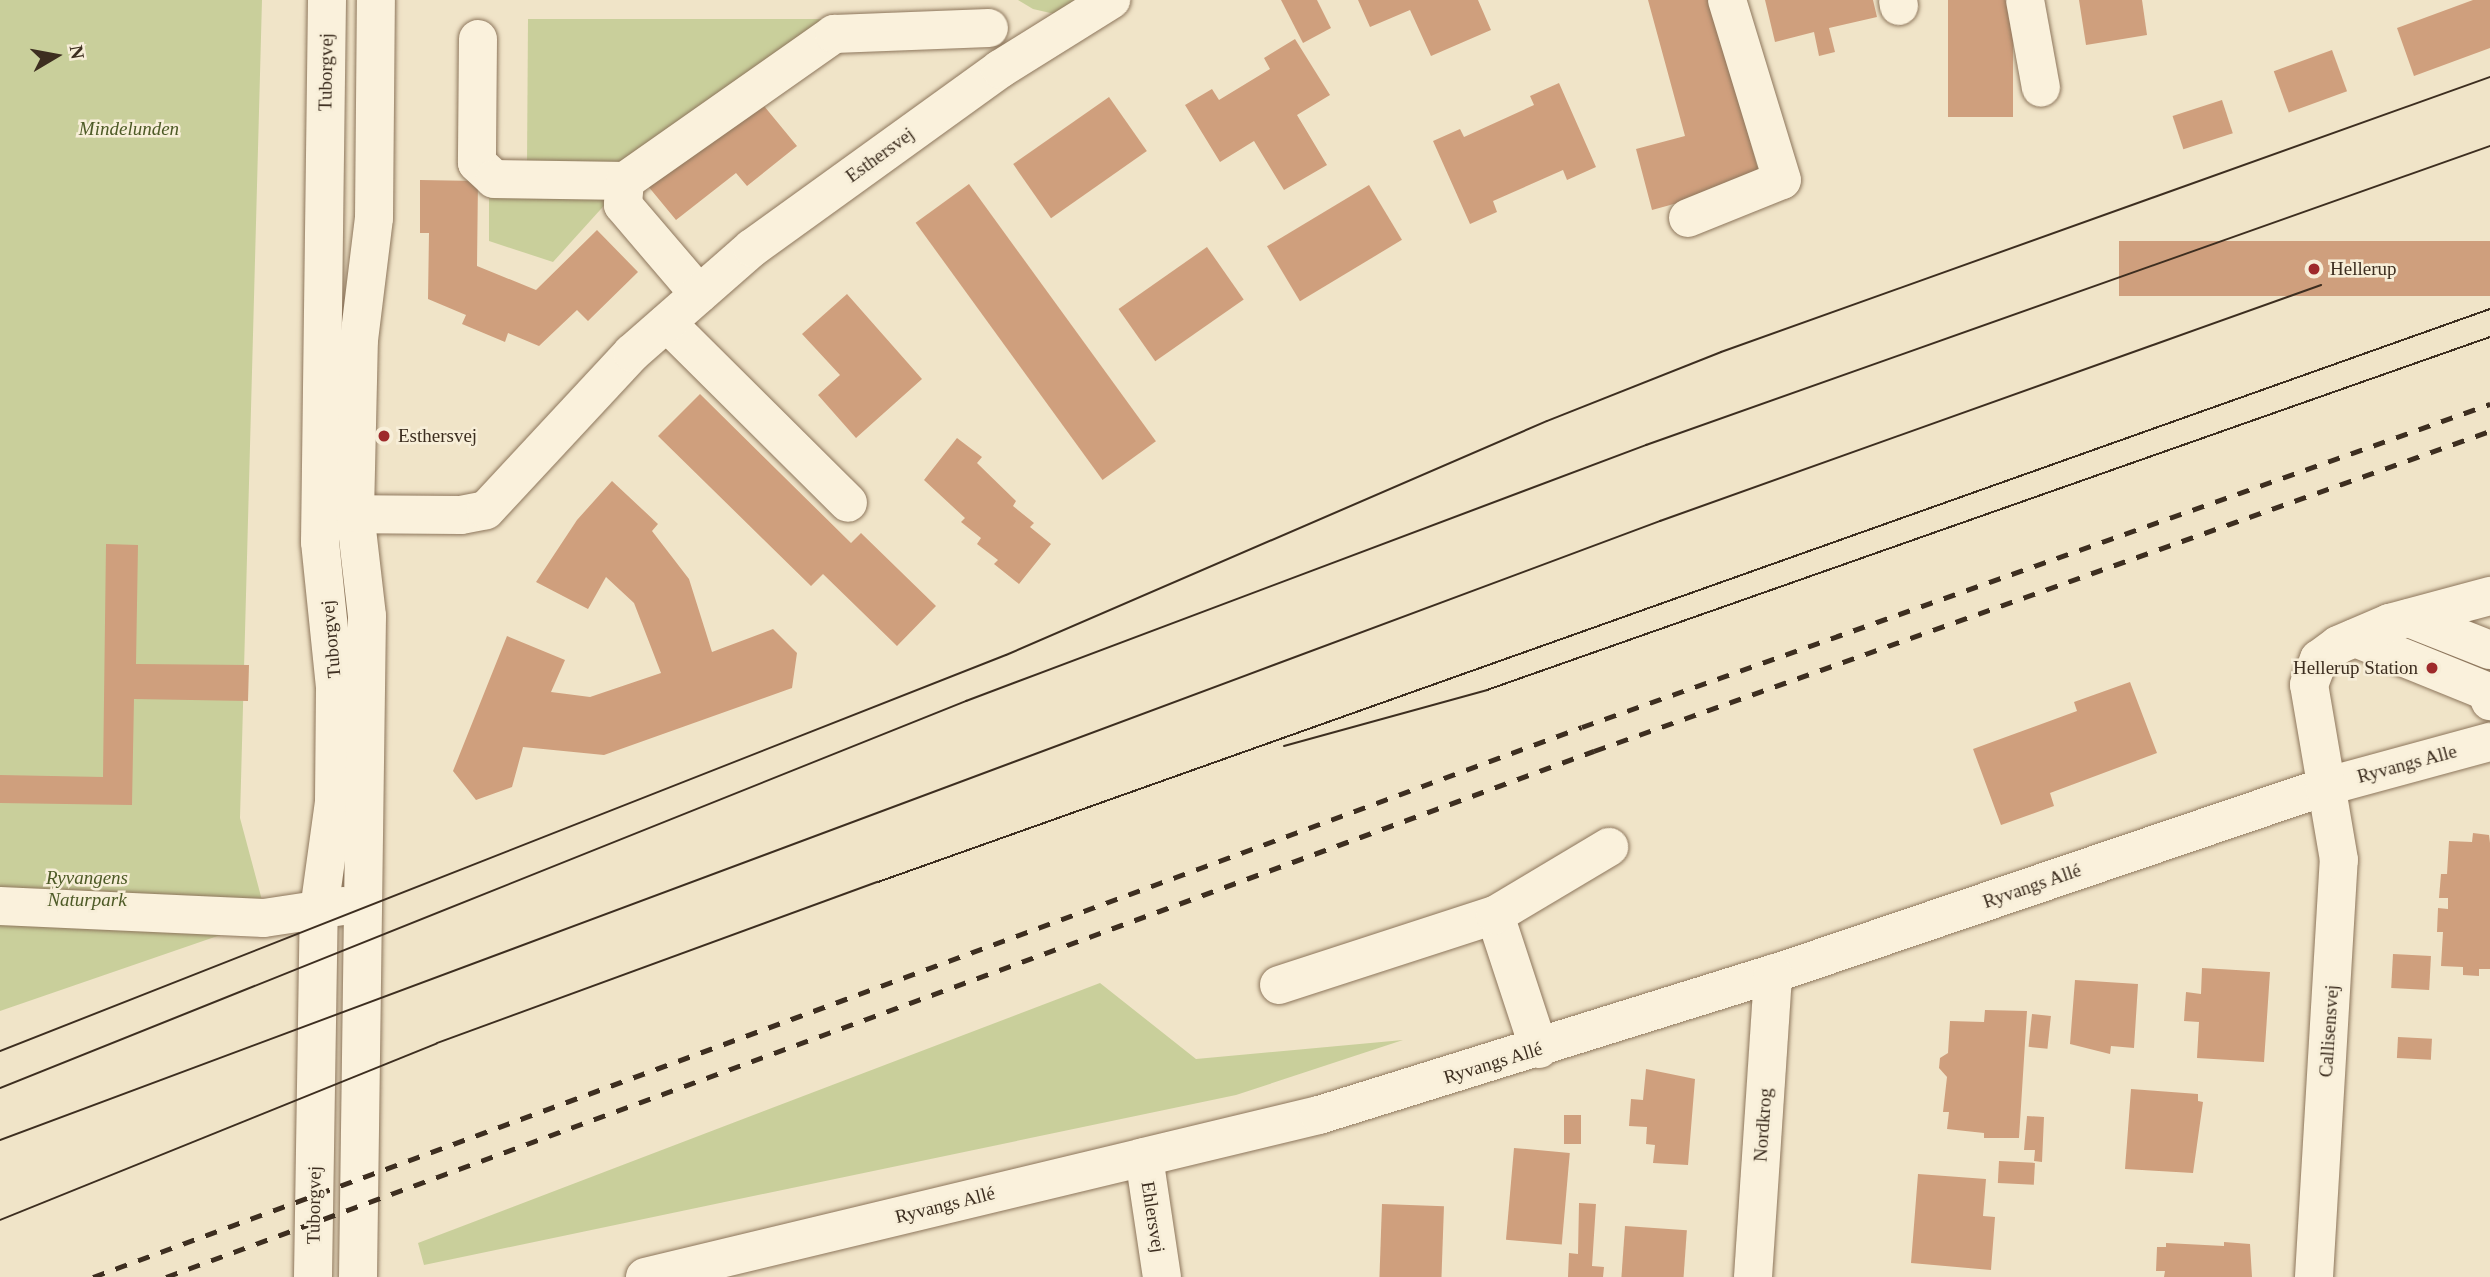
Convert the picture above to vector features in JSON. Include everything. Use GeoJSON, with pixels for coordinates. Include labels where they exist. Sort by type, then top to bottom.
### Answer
{"type":"FeatureCollection","features":[{"type":"Feature","properties":{"kind":"street","name":"Tuborgvej"},"geometry":{"type":"LineString","coordinates":[[313,1277],[319,910],[334,802],[338,514],[327,0]]}},
{"type":"Feature","properties":{"kind":"street","name":"Tuborgvej"},"geometry":{"type":"LineString","coordinates":[[358,1277],[367,616],[338,514],[374,218],[376,0]]}},
{"type":"Feature","properties":{"kind":"street","name":"Esthersvej"},"geometry":{"type":"LineString","coordinates":[[338,514],[461,515],[485,510],[632,353],[752,248],[1000,69],[1111,0]]}},
{"type":"Feature","properties":{"kind":"street"},"geometry":{"type":"LineString","coordinates":[[1688,218],[1782,180],[1727,0]]}},
{"type":"Feature","properties":{"kind":"street"},"geometry":{"type":"LineString","coordinates":[[2025,0],[2041,88]]}},
{"type":"Feature","properties":{"kind":"street"},"geometry":{"type":"LineString","coordinates":[[478,38],[477,163],[494,180],[625,181],[834,34],[985,14],[1000,69]]}},
{"type":"Feature","properties":{"kind":"street"},"geometry":{"type":"LineString","coordinates":[[625,181],[623,205],[699,294]]}},
{"type":"Feature","properties":{"kind":"street"},"geometry":{"type":"LineString","coordinates":[[667,323],[848,503]]}},
{"type":"Feature","properties":{"kind":"street","name":"Callisensvej"},"geometry":{"type":"LineString","coordinates":[[2314,1277],[2339,860],[2324,787],[2309,685],[2319,659],[2355,638],[2409,618],[2482,603]]}},
{"type":"Feature","properties":{"kind":"street"},"geometry":{"type":"LineString","coordinates":[[2409,618],[2490,650]]}},
{"type":"Feature","properties":{"kind":"street"},"geometry":{"type":"LineString","coordinates":[[2355,638],[2486,691],[2490,701]]}},
{"type":"Feature","properties":{"kind":"street","name":"Ryvangs Alle"},"geometry":{"type":"LineString","coordinates":[[2324,787],[2490,742]]}},
{"type":"Feature","properties":{"kind":"street","name":"Ryvangs Allé"},"geometry":{"type":"LineString","coordinates":[[645,1277],[1319,1115],[1539,1049],[1773,974],[2324,787]]}},
{"type":"Feature","properties":{"kind":"street"},"geometry":{"type":"LineString","coordinates":[[1279,985],[1495,915],[1609,847]]}},
{"type":"Feature","properties":{"kind":"street"},"geometry":{"type":"LineString","coordinates":[[0,906],[264,918],[363,904]]}},
{"type":"Feature","properties":{"kind":"street"},"geometry":{"type":"LineString","coordinates":[[1495,915],[1539,1049]]}},
{"type":"Feature","properties":{"kind":"street","name":"Nordkrog"},"geometry":{"type":"LineString","coordinates":[[1753,1277],[1773,974]]}},
{"type":"Feature","properties":{"kind":"street","name":"Ehlersvej"},"geometry":{"type":"LineString","coordinates":[[1144,1157],[1162,1277]]}},
{"type":"Feature","properties":{"kind":"green space","name":"Mindelunden"},"geometry":{"type":"Polygon","coordinates":[[[0,0],[262,0],[240,818],[267,919],[0,1011],[0,0]]]}},
{"type":"Feature","properties":{"kind":"green space"},"geometry":{"type":"Polygon","coordinates":[[[1018,0],[1105,0],[1059,15],[1033,9],[1018,0]]]}},
{"type":"Feature","properties":{"kind":"green space"},"geometry":{"type":"Polygon","coordinates":[[[528,19],[840,19],[636,163],[527,163],[528,19]]]}},
{"type":"Feature","properties":{"kind":"green space"},"geometry":{"type":"Polygon","coordinates":[[[489,191],[610,199],[553,262],[489,241],[489,191]]]}},
{"type":"Feature","properties":{"kind":"green space"},"geometry":{"type":"Polygon","coordinates":[[[1100,983],[1196,1059],[1403,1040],[1236,1095],[424,1265],[418,1243],[1100,983]]]}},
{"type":"Feature","properties":{"kind":"building"},"geometry":{"type":"Polygon","coordinates":[[[1281,0],[1317,0],[1331,28],[1303,43],[1281,0]]]}},
{"type":"Feature","properties":{"kind":"building"},"geometry":{"type":"Polygon","coordinates":[[[1358,0],[1478,0],[1491,30],[1431,56],[1410,10],[1370,27],[1358,0]]]}},
{"type":"Feature","properties":{"kind":"building"},"geometry":{"type":"Polygon","coordinates":[[[1648,0],[1711,0],[1761,180],[1652,210],[1636,149],[1685,136],[1648,0]]]}},
{"type":"Feature","properties":{"kind":"building"},"geometry":{"type":"Polygon","coordinates":[[[1765,0],[1873,0],[1877,17],[1829,28],[1835,52],[1819,56],[1814,32],[1775,42],[1765,0]]]}},
{"type":"Feature","properties":{"kind":"building"},"geometry":{"type":"Polygon","coordinates":[[[1948,0],[2013,0],[2013,117],[1948,117],[1948,0]]]}},
{"type":"Feature","properties":{"kind":"building"},"geometry":{"type":"Polygon","coordinates":[[[2079,0],[2142,0],[2147,35],[2086,45],[2079,0]]]}},
{"type":"Feature","properties":{"kind":"building"},"geometry":{"type":"Polygon","coordinates":[[[2473,0],[2490,0],[2490,48],[2414,76],[2397,28],[2473,0]]]}},
{"type":"Feature","properties":{"kind":"building"},"geometry":{"type":"Polygon","coordinates":[[[1295,39],[1330,95],[1297,115],[1327,165],[1284,190],[1254,141],[1220,162],[1185,105],[1212,89],[1219,100],[1270,69],[1264,58],[1295,39]]]}},
{"type":"Feature","properties":{"kind":"building"},"geometry":{"type":"Polygon","coordinates":[[[2332,50],[2347,91],[2289,113],[2274,71],[2332,50]]]}},
{"type":"Feature","properties":{"kind":"building"},"geometry":{"type":"Polygon","coordinates":[[[1559,83],[1596,167],[1567,180],[1563,170],[1493,201],[1497,212],[1470,224],[1433,141],[1460,129],[1464,137],[1534,105],[1530,96],[1559,83]]]}},
{"type":"Feature","properties":{"kind":"building"},"geometry":{"type":"Polygon","coordinates":[[[1109,97],[1147,151],[1051,218],[1013,164],[1109,97]]]}},
{"type":"Feature","properties":{"kind":"building"},"geometry":{"type":"Polygon","coordinates":[[[2222,100],[2233,133],[2183,149],[2173,116],[2222,100]]]}},
{"type":"Feature","properties":{"kind":"building"},"geometry":{"type":"Polygon","coordinates":[[[760,101],[797,146],[747,186],[736,173],[676,220],[643,180],[760,101]]]}},
{"type":"Feature","properties":{"kind":"building"},"geometry":{"type":"Polygon","coordinates":[[[420,180],[478,181],[477,266],[536,290],[597,230],[638,272],[588,321],[577,310],[539,346],[508,333],[505,342],[462,324],[466,315],[428,299],[429,233],[420,233],[420,180]]]}},
{"type":"Feature","properties":{"kind":"building"},"geometry":{"type":"Polygon","coordinates":[[[969,184],[1156,441],[1103,480],[916,223],[969,184]]]}},
{"type":"Feature","properties":{"kind":"building"},"geometry":{"type":"Polygon","coordinates":[[[1369,185],[1402,240],[1300,301],[1267,246],[1369,185]]]}},
{"type":"Feature","properties":{"kind":"building"},"geometry":{"type":"Polygon","coordinates":[[[2119,241],[2490,241],[2490,296],[2119,296],[2119,241]]]}},
{"type":"Feature","properties":{"kind":"building"},"geometry":{"type":"Polygon","coordinates":[[[1207,247],[1244,299],[1155,361],[1119,309],[1207,247]]]}},
{"type":"Feature","properties":{"kind":"building"},"geometry":{"type":"Polygon","coordinates":[[[847,294],[922,379],[856,438],[818,395],[840,375],[802,334],[847,294]]]}},
{"type":"Feature","properties":{"kind":"building"},"geometry":{"type":"Polygon","coordinates":[[[700,394],[851,543],[861,533],[936,606],[897,646],[823,574],[811,586],[658,436],[700,394]]]}},
{"type":"Feature","properties":{"kind":"building"},"geometry":{"type":"Polygon","coordinates":[[[957,438],[982,457],[977,463],[1016,501],[1013,506],[1034,523],[1030,527],[1051,544],[1019,584],[994,564],[998,560],[977,544],[981,538],[961,522],[965,518],[924,480],[957,438]]]}},
{"type":"Feature","properties":{"kind":"building"},"geometry":{"type":"Polygon","coordinates":[[[612,481],[658,524],[652,531],[689,579],[712,652],[773,629],[797,653],[792,688],[604,755],[523,747],[512,787],[476,800],[453,771],[507,636],[565,660],[551,692],[590,697],[661,673],[634,603],[606,577],[588,609],[536,582],[577,520],[612,481]]]}},
{"type":"Feature","properties":{"kind":"building"},"geometry":{"type":"Polygon","coordinates":[[[106,544],[138,545],[136,664],[249,665],[248,701],[134,699],[132,805],[0,803],[0,775],[103,777],[106,544]]]}},
{"type":"Feature","properties":{"kind":"building"},"geometry":{"type":"Polygon","coordinates":[[[2130,682],[2157,753],[2050,793],[2054,806],[2001,825],[1973,749],[2077,711],[2074,702],[2130,682]]]}},
{"type":"Feature","properties":{"kind":"building"},"geometry":{"type":"Polygon","coordinates":[[[2473,833],[2489,835],[2490,843],[2490,969],[2479,969],[2479,976],[2463,975],[2463,967],[2441,966],[2443,932],[2437,932],[2438,908],[2448,909],[2448,898],[2439,898],[2441,874],[2447,874],[2449,841],[2472,842],[2473,833]]]}},
{"type":"Feature","properties":{"kind":"building"},"geometry":{"type":"Polygon","coordinates":[[[2393,954],[2431,956],[2429,990],[2391,988],[2393,954]]]}},
{"type":"Feature","properties":{"kind":"building"},"geometry":{"type":"Polygon","coordinates":[[[2202,968],[2270,972],[2264,1062],[2197,1058],[2199,1022],[2184,1021],[2186,992],[2201,994],[2202,968]]]}},
{"type":"Feature","properties":{"kind":"building"},"geometry":{"type":"Polygon","coordinates":[[[2075,980],[2138,984],[2134,1048],[2111,1046],[2110,1054],[2070,1044],[2075,980]]]}},
{"type":"Feature","properties":{"kind":"building"},"geometry":{"type":"Polygon","coordinates":[[[1985,1010],[2027,1011],[2019,1138],[1984,1138],[1984,1133],[1947,1129],[1949,1112],[1943,1112],[1947,1077],[1939,1068],[1940,1058],[1948,1053],[1950,1021],[1984,1022],[1985,1010]]]}},
{"type":"Feature","properties":{"kind":"building"},"geometry":{"type":"Polygon","coordinates":[[[2032,1014],[2051,1016],[2047,1049],[2029,1047],[2032,1014]]]}},
{"type":"Feature","properties":{"kind":"building"},"geometry":{"type":"Polygon","coordinates":[[[2398,1037],[2432,1039],[2431,1060],[2397,1058],[2398,1037]]]}},
{"type":"Feature","properties":{"kind":"building"},"geometry":{"type":"Polygon","coordinates":[[[1646,1069],[1695,1079],[1688,1165],[1653,1163],[1655,1145],[1646,1144],[1647,1127],[1629,1126],[1631,1099],[1643,1100],[1646,1069]]]}},
{"type":"Feature","properties":{"kind":"building"},"geometry":{"type":"Polygon","coordinates":[[[2131,1089],[2198,1094],[2198,1101],[2203,1102],[2193,1173],[2125,1169],[2131,1089]]]}},
{"type":"Feature","properties":{"kind":"building"},"geometry":{"type":"Polygon","coordinates":[[[1564,1115],[1581,1115],[1581,1144],[1564,1144],[1564,1115]]]}},
{"type":"Feature","properties":{"kind":"building"},"geometry":{"type":"Polygon","coordinates":[[[2027,1116],[2044,1117],[2042,1162],[2034,1161],[2035,1150],[2024,1150],[2027,1116]]]}},
{"type":"Feature","properties":{"kind":"building"},"geometry":{"type":"Polygon","coordinates":[[[1514,1148],[1570,1153],[1562,1245],[1506,1240],[1514,1148]]]}},
{"type":"Feature","properties":{"kind":"building"},"geometry":{"type":"Polygon","coordinates":[[[1999,1161],[2035,1163],[2034,1185],[1998,1183],[1999,1161]]]}},
{"type":"Feature","properties":{"kind":"building"},"geometry":{"type":"Polygon","coordinates":[[[1918,1174],[1986,1179],[1983,1216],[1995,1217],[1991,1270],[1911,1263],[1918,1174]]]}},
{"type":"Feature","properties":{"kind":"building"},"geometry":{"type":"Polygon","coordinates":[[[1579,1203],[1596,1204],[1592,1266],[1604,1267],[1603,1277],[1568,1277],[1569,1253],[1578,1254],[1579,1203]]]}},
{"type":"Feature","properties":{"kind":"building"},"geometry":{"type":"Polygon","coordinates":[[[1382,1204],[1444,1206],[1441,1277],[1379,1277],[1382,1204]]]}},
{"type":"Feature","properties":{"kind":"building"},"geometry":{"type":"Polygon","coordinates":[[[1625,1226],[1687,1230],[1684,1277],[1621,1277],[1625,1226]]]}},
{"type":"Feature","properties":{"kind":"building"},"geometry":{"type":"Polygon","coordinates":[[[2224,1242],[2250,1244],[2252,1277],[2164,1277],[2165,1271],[2156,1271],[2157,1247],[2166,1247],[2166,1243],[2224,1246],[2224,1242]]]}},
{"type":"Feature","properties":{"kind":"tram line"},"geometry":{"type":"LineString","coordinates":[[0,1051],[1006,655],[1547,421],[1721,352],[2490,77]]}},
{"type":"Feature","properties":{"kind":"tram line"},"geometry":{"type":"LineString","coordinates":[[0,1088],[966,701],[1646,445],[2490,146]]}},
{"type":"Feature","properties":{"kind":"tram line"},"geometry":{"type":"LineString","coordinates":[[0,1140],[1660,521],[2321,285]]}},
{"type":"Feature","properties":{"kind":"tram line"},"geometry":{"type":"LineString","coordinates":[[0,1220],[437,1043],[878,882],[2490,309]]}},
{"type":"Feature","properties":{"kind":"tram line"},"geometry":{"type":"LineString","coordinates":[[1284,746],[1487,690],[2490,337]]}},
{"type":"Feature","properties":{"kind":"railway"},"geometry":{"type":"LineString","coordinates":[[93,1277],[1582,727],[2490,404]]}},
{"type":"Feature","properties":{"kind":"railway"},"geometry":{"type":"LineString","coordinates":[[166,1277],[1594,751],[2490,431]]}},
{"type":"Feature","properties":{"kind":"place","name":"Hellerup"},"geometry":{"type":"Point","coordinates":[2314,269]}},
{"type":"Feature","properties":{"kind":"place","name":"Esthersvej"},"geometry":{"type":"Point","coordinates":[384,436]}},
{"type":"Feature","properties":{"kind":"place","name":"Hellerup Station"},"geometry":{"type":"Point","coordinates":[2432,668]}},
{"type":"Feature","properties":{"kind":"park label","name":"Ryvangens Naturpark"},"geometry":{"type":"Point","coordinates":[87,889]}}]}
